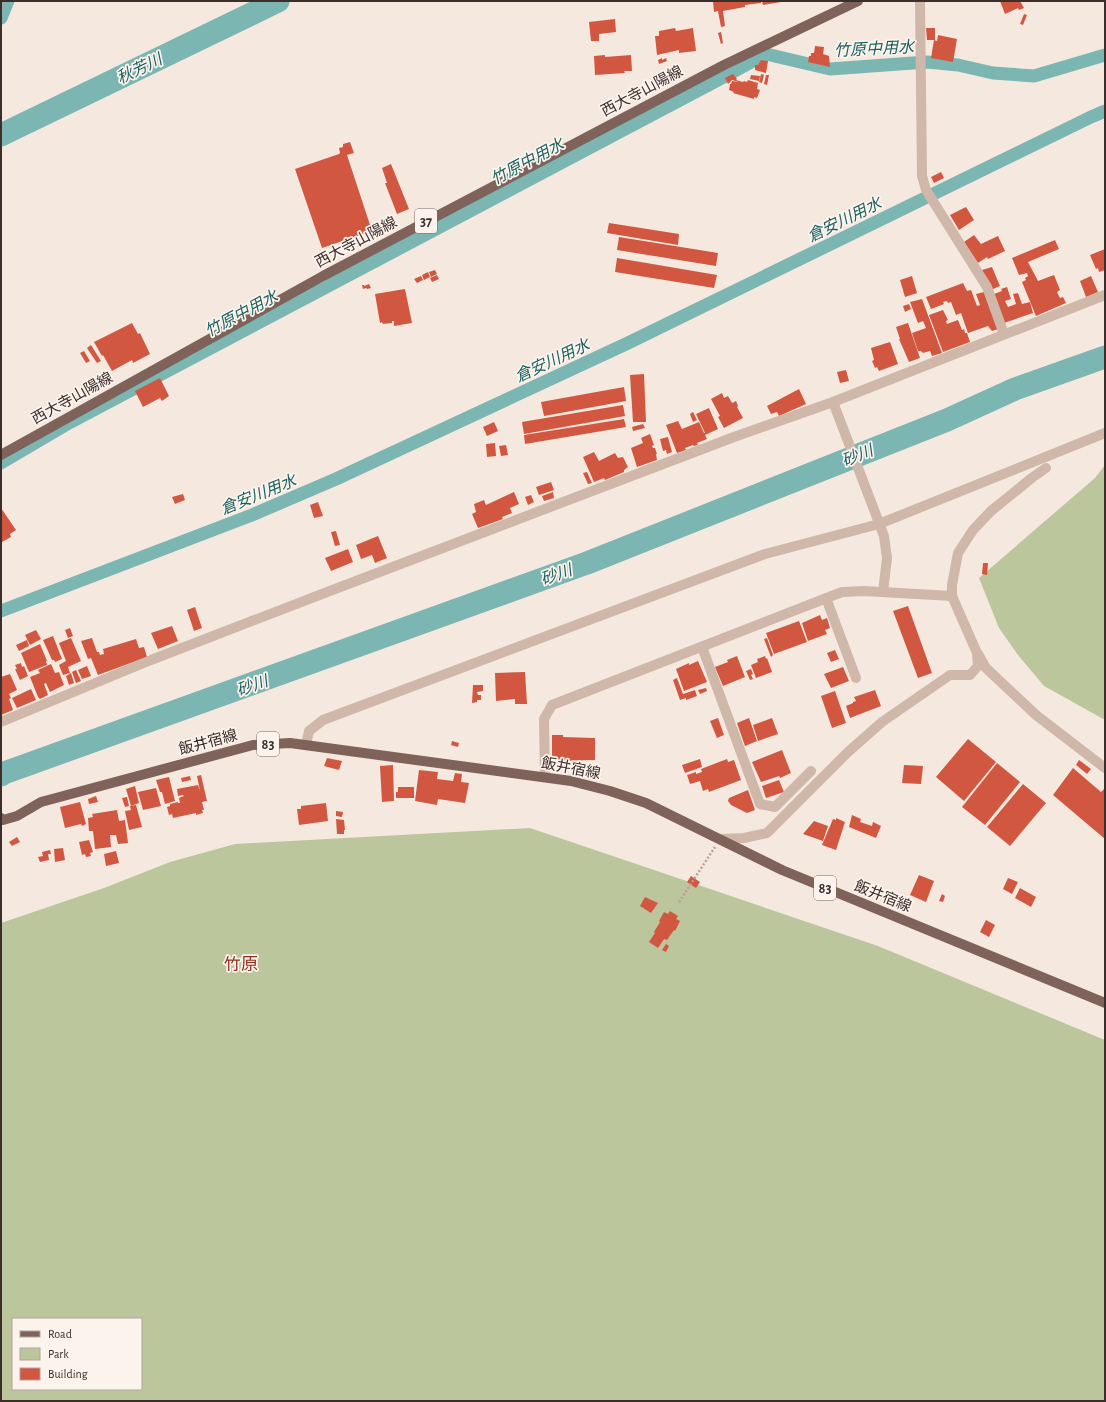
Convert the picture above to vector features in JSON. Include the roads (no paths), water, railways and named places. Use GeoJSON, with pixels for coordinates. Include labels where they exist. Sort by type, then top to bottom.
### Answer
{"type":"FeatureCollection","features":[{"type":"Feature","properties":{"kind":"main road","name":"西大寺山陽線"},"geometry":{"type":"LineString","coordinates":[[1,455],[323,276],[724,65],[858,1]]}},
{"type":"Feature","properties":{"kind":"main road","name":"飯井宿線"},"geometry":{"type":"LineString","coordinates":[[1,818],[3,820],[17,816],[41,802],[253,745],[290,743],[571,781],[610,791],[646,803],[782,870],[1105,1003]]}},
{"type":"Feature","properties":{"kind":"street"},"geometry":{"type":"LineString","coordinates":[[920,1],[922,176],[926,190],[937,209],[987,287],[1004,334]]}},
{"type":"Feature","properties":{"kind":"street"},"geometry":{"type":"LineString","coordinates":[[1,722],[151,660],[335,588],[734,436],[833,402],[1105,295]]}},
{"type":"Feature","properties":{"kind":"street"},"geometry":{"type":"LineString","coordinates":[[833,402],[884,536],[886,558],[883,592]]}},
{"type":"Feature","properties":{"kind":"street"},"geometry":{"type":"LineString","coordinates":[[306,745],[309,731],[323,720],[765,554],[878,521],[1105,433]]}},
{"type":"Feature","properties":{"kind":"street"},"geometry":{"type":"LineString","coordinates":[[1046,468],[991,511],[973,530],[958,553],[952,585],[952,596],[977,652],[986,668],[1036,715],[1105,768]]}},
{"type":"Feature","properties":{"kind":"street"},"geometry":{"type":"LineString","coordinates":[[545,778],[544,719],[552,705],[842,592],[864,591],[952,596]]}},
{"type":"Feature","properties":{"kind":"street"},"geometry":{"type":"LineString","coordinates":[[826,598],[856,678]]}},
{"type":"Feature","properties":{"kind":"street"},"geometry":{"type":"LineString","coordinates":[[702,647],[760,804],[775,807],[812,771]]}},
{"type":"Feature","properties":{"kind":"street"},"geometry":{"type":"LineString","coordinates":[[720,839],[744,838],[767,833],[848,752],[882,722],[950,675],[970,675],[978,666],[977,652]]}},
{"type":"Feature","properties":{"kind":"waterway"},"geometry":{"type":"LineString","coordinates":[[1,18],[8,1]]}},
{"type":"Feature","properties":{"kind":"waterway","name":"秋芳川"},"geometry":{"type":"LineString","coordinates":[[1,135],[278,1]]}},
{"type":"Feature","properties":{"kind":"waterway","name":"竹原中用水"},"geometry":{"type":"LineString","coordinates":[[1,463],[69,423],[766,54],[830,69],[927,62],[958,65],[993,73],[1034,76],[1105,55]]}},
{"type":"Feature","properties":{"kind":"waterway","name":"倉安川用水"},"geometry":{"type":"LineString","coordinates":[[1,611],[252,515],[336,479],[628,343],[1105,111]]}},
{"type":"Feature","properties":{"kind":"waterway","name":"砂川"},"geometry":{"type":"LineString","coordinates":[[1,775],[587,563],[947,420],[1015,389],[1105,357]]}},
{"type":"Feature","properties":{"kind":"district","name":"竹原"},"geometry":{"type":"Point","coordinates":[241,964]}}]}
